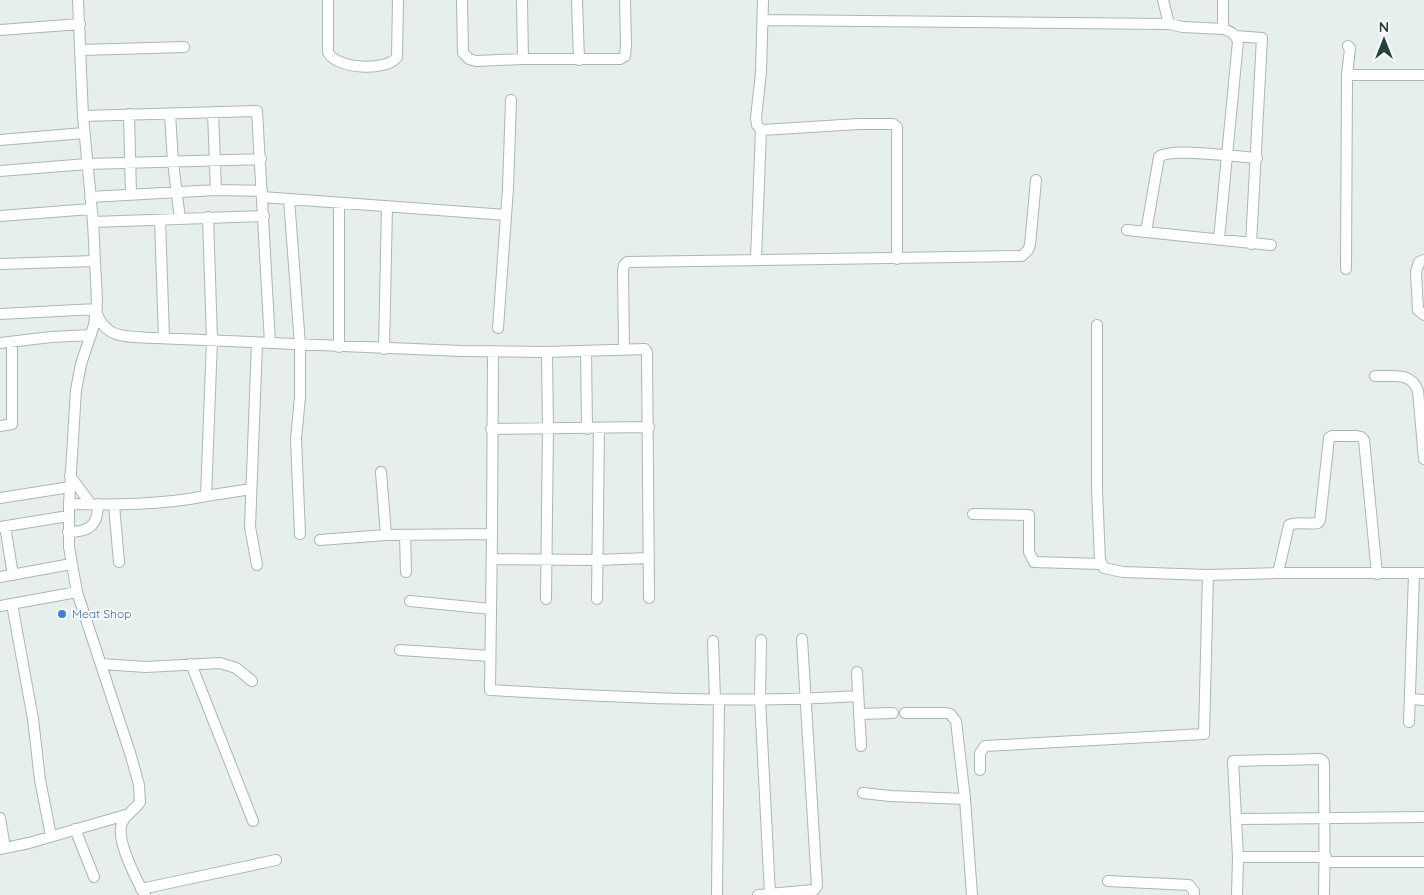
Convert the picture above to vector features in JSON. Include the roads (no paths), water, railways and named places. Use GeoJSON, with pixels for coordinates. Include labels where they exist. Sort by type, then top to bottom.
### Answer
{"type":"FeatureCollection","features":[{"type":"Feature","properties":{"kind":"street"},"geometry":{"type":"LineString","coordinates":[[78,0],[84,133],[93,222],[97,311],[81,364],[76,390],[68,504],[68,532],[71,564],[77,592],[139,785],[141,800],[122,822],[120,832],[129,860],[143,892],[276,860]]}},
{"type":"Feature","properties":{"kind":"street"},"geometry":{"type":"LineString","coordinates":[[328,0],[328,52],[330,57],[340,63],[376,66],[391,63],[397,57],[398,0]]}},
{"type":"Feature","properties":{"kind":"street"},"geometry":{"type":"LineString","coordinates":[[462,0],[463,50],[466,57],[476,61],[620,59],[625,56],[626,45],[625,0]]}},
{"type":"Feature","properties":{"kind":"street"},"geometry":{"type":"LineString","coordinates":[[522,0],[523,59]]}},
{"type":"Feature","properties":{"kind":"street"},"geometry":{"type":"LineString","coordinates":[[577,0],[579,60]]}},
{"type":"Feature","properties":{"kind":"street"},"geometry":{"type":"LineString","coordinates":[[756,259],[761,130],[756,118],[763,0]]}},
{"type":"Feature","properties":{"kind":"street"},"geometry":{"type":"LineString","coordinates":[[1163,0],[1169,24]]}},
{"type":"Feature","properties":{"kind":"street"},"geometry":{"type":"LineString","coordinates":[[1223,0],[1224,29]]}},
{"type":"Feature","properties":{"kind":"street"},"geometry":{"type":"LineString","coordinates":[[0,30],[80,24]]}},
{"type":"Feature","properties":{"kind":"street"},"geometry":{"type":"LineString","coordinates":[[763,25],[1169,24],[1230,31],[1238,41],[1218,239]]}},
{"type":"Feature","properties":{"kind":"street"},"geometry":{"type":"LineString","coordinates":[[1235,36],[1262,38],[1251,244]]}},
{"type":"Feature","properties":{"kind":"street"},"geometry":{"type":"LineString","coordinates":[[1346,269],[1348,75],[1350,48],[1348,46]]}},
{"type":"Feature","properties":{"kind":"street"},"geometry":{"type":"LineString","coordinates":[[81,50],[184,48]]}},
{"type":"Feature","properties":{"kind":"street"},"geometry":{"type":"LineString","coordinates":[[1348,75],[1424,75]]}},
{"type":"Feature","properties":{"kind":"street"},"geometry":{"type":"LineString","coordinates":[[498,328],[512,100]]}},
{"type":"Feature","properties":{"kind":"street"},"geometry":{"type":"LineString","coordinates":[[83,116],[257,111],[270,343]]}},
{"type":"Feature","properties":{"kind":"street"},"geometry":{"type":"LineString","coordinates":[[212,112],[216,160],[216,190]]}},
{"type":"Feature","properties":{"kind":"street"},"geometry":{"type":"LineString","coordinates":[[129,114],[131,194]]}},
{"type":"Feature","properties":{"kind":"street"},"geometry":{"type":"LineString","coordinates":[[170,114],[173,162],[180,218]]}},
{"type":"Feature","properties":{"kind":"street"},"geometry":{"type":"LineString","coordinates":[[761,130],[859,124],[893,124],[897,127],[897,259]]}},
{"type":"Feature","properties":{"kind":"street"},"geometry":{"type":"LineString","coordinates":[[0,140],[84,133]]}},
{"type":"Feature","properties":{"kind":"street"},"geometry":{"type":"LineString","coordinates":[[1146,232],[1158,157],[1160,155],[1167,153],[1197,153],[1257,158]]}},
{"type":"Feature","properties":{"kind":"street"},"geometry":{"type":"LineString","coordinates":[[0,171],[87,164],[261,158]]}},
{"type":"Feature","properties":{"kind":"street"},"geometry":{"type":"LineString","coordinates":[[624,348],[623,271],[624,265],[627,262],[1022,256],[1030,245],[1036,180]]}},
{"type":"Feature","properties":{"kind":"street"},"geometry":{"type":"LineString","coordinates":[[90,197],[216,190],[262,194],[289,199],[506,215]]}},
{"type":"Feature","properties":{"kind":"street"},"geometry":{"type":"LineString","coordinates":[[289,199],[300,345],[300,397],[296,439],[300,534]]}},
{"type":"Feature","properties":{"kind":"street"},"geometry":{"type":"LineString","coordinates":[[339,203],[339,347]]}},
{"type":"Feature","properties":{"kind":"street"},"geometry":{"type":"LineString","coordinates":[[384,348],[387,206]]}},
{"type":"Feature","properties":{"kind":"street"},"geometry":{"type":"LineString","coordinates":[[0,216],[91,209]]}},
{"type":"Feature","properties":{"kind":"street"},"geometry":{"type":"LineString","coordinates":[[93,222],[264,216]]}},
{"type":"Feature","properties":{"kind":"street"},"geometry":{"type":"LineString","coordinates":[[206,496],[212,340],[208,217]]}},
{"type":"Feature","properties":{"kind":"street"},"geometry":{"type":"LineString","coordinates":[[160,220],[164,338]]}},
{"type":"Feature","properties":{"kind":"street"},"geometry":{"type":"LineString","coordinates":[[1127,230],[1271,246]]}},
{"type":"Feature","properties":{"kind":"street"},"geometry":{"type":"LineString","coordinates":[[1424,260],[1419,262],[1416,272],[1418,310],[1424,315]]}},
{"type":"Feature","properties":{"kind":"street"},"geometry":{"type":"LineString","coordinates":[[0,264],[95,261]]}},
{"type":"Feature","properties":{"kind":"street"},"geometry":{"type":"LineString","coordinates":[[97,311],[103,327],[114,334],[164,338],[339,347],[493,351],[547,352],[646,348],[649,427],[649,598]]}},
{"type":"Feature","properties":{"kind":"street"},"geometry":{"type":"LineString","coordinates":[[0,314],[97,311]]}},
{"type":"Feature","properties":{"kind":"street"},"geometry":{"type":"LineString","coordinates":[[1096,325],[1097,490],[1101,564],[1104,568],[1123,572],[1208,575],[1278,573],[1419,574],[1409,722]]}},
{"type":"Feature","properties":{"kind":"street"},"geometry":{"type":"LineString","coordinates":[[0,343],[51,337],[91,335]]}},
{"type":"Feature","properties":{"kind":"street"},"geometry":{"type":"LineString","coordinates":[[0,426],[12,425],[12,342]]}},
{"type":"Feature","properties":{"kind":"street"},"geometry":{"type":"LineString","coordinates":[[257,343],[250,527],[258,565]]}},
{"type":"Feature","properties":{"kind":"street"},"geometry":{"type":"LineString","coordinates":[[493,351],[490,690],[717,699],[806,700],[858,696]]}},
{"type":"Feature","properties":{"kind":"street"},"geometry":{"type":"LineString","coordinates":[[586,351],[587,429]]}},
{"type":"Feature","properties":{"kind":"street"},"geometry":{"type":"LineString","coordinates":[[546,599],[547,352]]}},
{"type":"Feature","properties":{"kind":"street"},"geometry":{"type":"LineString","coordinates":[[1375,376],[1405,377],[1415,383],[1418,391],[1424,459]]}},
{"type":"Feature","properties":{"kind":"street"},"geometry":{"type":"LineString","coordinates":[[492,429],[649,427]]}},
{"type":"Feature","properties":{"kind":"street"},"geometry":{"type":"LineString","coordinates":[[597,599],[599,429]]}},
{"type":"Feature","properties":{"kind":"street"},"geometry":{"type":"LineString","coordinates":[[1278,573],[1289,525],[1292,523],[1313,524],[1318,523],[1320,520],[1329,438],[1332,436],[1358,436],[1364,440],[1376,574]]}},
{"type":"Feature","properties":{"kind":"street"},"geometry":{"type":"LineString","coordinates":[[381,472],[386,536]]}},
{"type":"Feature","properties":{"kind":"street"},"geometry":{"type":"LineString","coordinates":[[0,498],[70,481]]}},
{"type":"Feature","properties":{"kind":"street"},"geometry":{"type":"LineString","coordinates":[[68,532],[81,531],[93,525],[98,517],[95,504],[70,481]]}},
{"type":"Feature","properties":{"kind":"street"},"geometry":{"type":"LineString","coordinates":[[68,504],[114,505],[166,502],[251,489]]}},
{"type":"Feature","properties":{"kind":"street"},"geometry":{"type":"LineString","coordinates":[[114,505],[119,562]]}},
{"type":"Feature","properties":{"kind":"street"},"geometry":{"type":"LineString","coordinates":[[973,514],[1029,515],[1029,552],[1034,562],[1101,564]]}},
{"type":"Feature","properties":{"kind":"street"},"geometry":{"type":"LineString","coordinates":[[13,575],[2,526],[68,516]]}},
{"type":"Feature","properties":{"kind":"street"},"geometry":{"type":"LineString","coordinates":[[320,540],[405,535],[492,534]]}},
{"type":"Feature","properties":{"kind":"street"},"geometry":{"type":"LineString","coordinates":[[405,535],[406,572]]}},
{"type":"Feature","properties":{"kind":"street"},"geometry":{"type":"LineString","coordinates":[[492,558],[598,560],[649,558]]}},
{"type":"Feature","properties":{"kind":"street"},"geometry":{"type":"LineString","coordinates":[[0,577],[71,564]]}},
{"type":"Feature","properties":{"kind":"street"},"geometry":{"type":"LineString","coordinates":[[980,770],[980,753],[985,746],[1204,734],[1208,575]]}},
{"type":"Feature","properties":{"kind":"street"},"geometry":{"type":"LineString","coordinates":[[0,606],[77,592]]}},
{"type":"Feature","properties":{"kind":"street"},"geometry":{"type":"LineString","coordinates":[[410,601],[491,609]]}},
{"type":"Feature","properties":{"kind":"street"},"geometry":{"type":"LineString","coordinates":[[12,604],[33,719],[40,780],[51,836]]}},
{"type":"Feature","properties":{"kind":"street"},"geometry":{"type":"LineString","coordinates":[[758,895],[814,890],[817,886],[802,639]]}},
{"type":"Feature","properties":{"kind":"street"},"geometry":{"type":"LineString","coordinates":[[712,640],[717,699],[716,895]]}},
{"type":"Feature","properties":{"kind":"street"},"geometry":{"type":"LineString","coordinates":[[761,640],[760,699],[770,894]]}},
{"type":"Feature","properties":{"kind":"street"},"geometry":{"type":"LineString","coordinates":[[400,650],[490,656]]}},
{"type":"Feature","properties":{"kind":"street"},"geometry":{"type":"LineString","coordinates":[[101,664],[146,667],[224,664],[236,668],[252,681]]}},
{"type":"Feature","properties":{"kind":"street"},"geometry":{"type":"LineString","coordinates":[[190,664],[253,821]]}},
{"type":"Feature","properties":{"kind":"street"},"geometry":{"type":"LineString","coordinates":[[857,672],[860,746]]}},
{"type":"Feature","properties":{"kind":"street"},"geometry":{"type":"LineString","coordinates":[[1410,699],[1424,700]]}},
{"type":"Feature","properties":{"kind":"street"},"geometry":{"type":"LineString","coordinates":[[859,714],[893,713]]}},
{"type":"Feature","properties":{"kind":"street"},"geometry":{"type":"LineString","coordinates":[[905,713],[946,713],[956,721],[965,799],[972,895]]}},
{"type":"Feature","properties":{"kind":"street"},"geometry":{"type":"LineString","coordinates":[[1237,895],[1238,857],[1233,764],[1236,760],[1322,759],[1324,763],[1324,895]]}},
{"type":"Feature","properties":{"kind":"street"},"geometry":{"type":"LineString","coordinates":[[862,793],[965,799]]}},
{"type":"Feature","properties":{"kind":"street"},"geometry":{"type":"LineString","coordinates":[[0,818],[3,849],[130,813]]}},
{"type":"Feature","properties":{"kind":"street"},"geometry":{"type":"LineString","coordinates":[[1236,819],[1424,817]]}},
{"type":"Feature","properties":{"kind":"street"},"geometry":{"type":"LineString","coordinates":[[75,829],[94,878]]}},
{"type":"Feature","properties":{"kind":"street"},"geometry":{"type":"LineString","coordinates":[[1238,857],[1424,862]]}},
{"type":"Feature","properties":{"kind":"street"},"geometry":{"type":"LineString","coordinates":[[1108,881],[1189,885],[1194,891],[1194,895]]}},
{"type":"Feature","properties":{"kind":"place","name":"Meat Shop"},"geometry":{"type":"Point","coordinates":[62,614]}}]}
